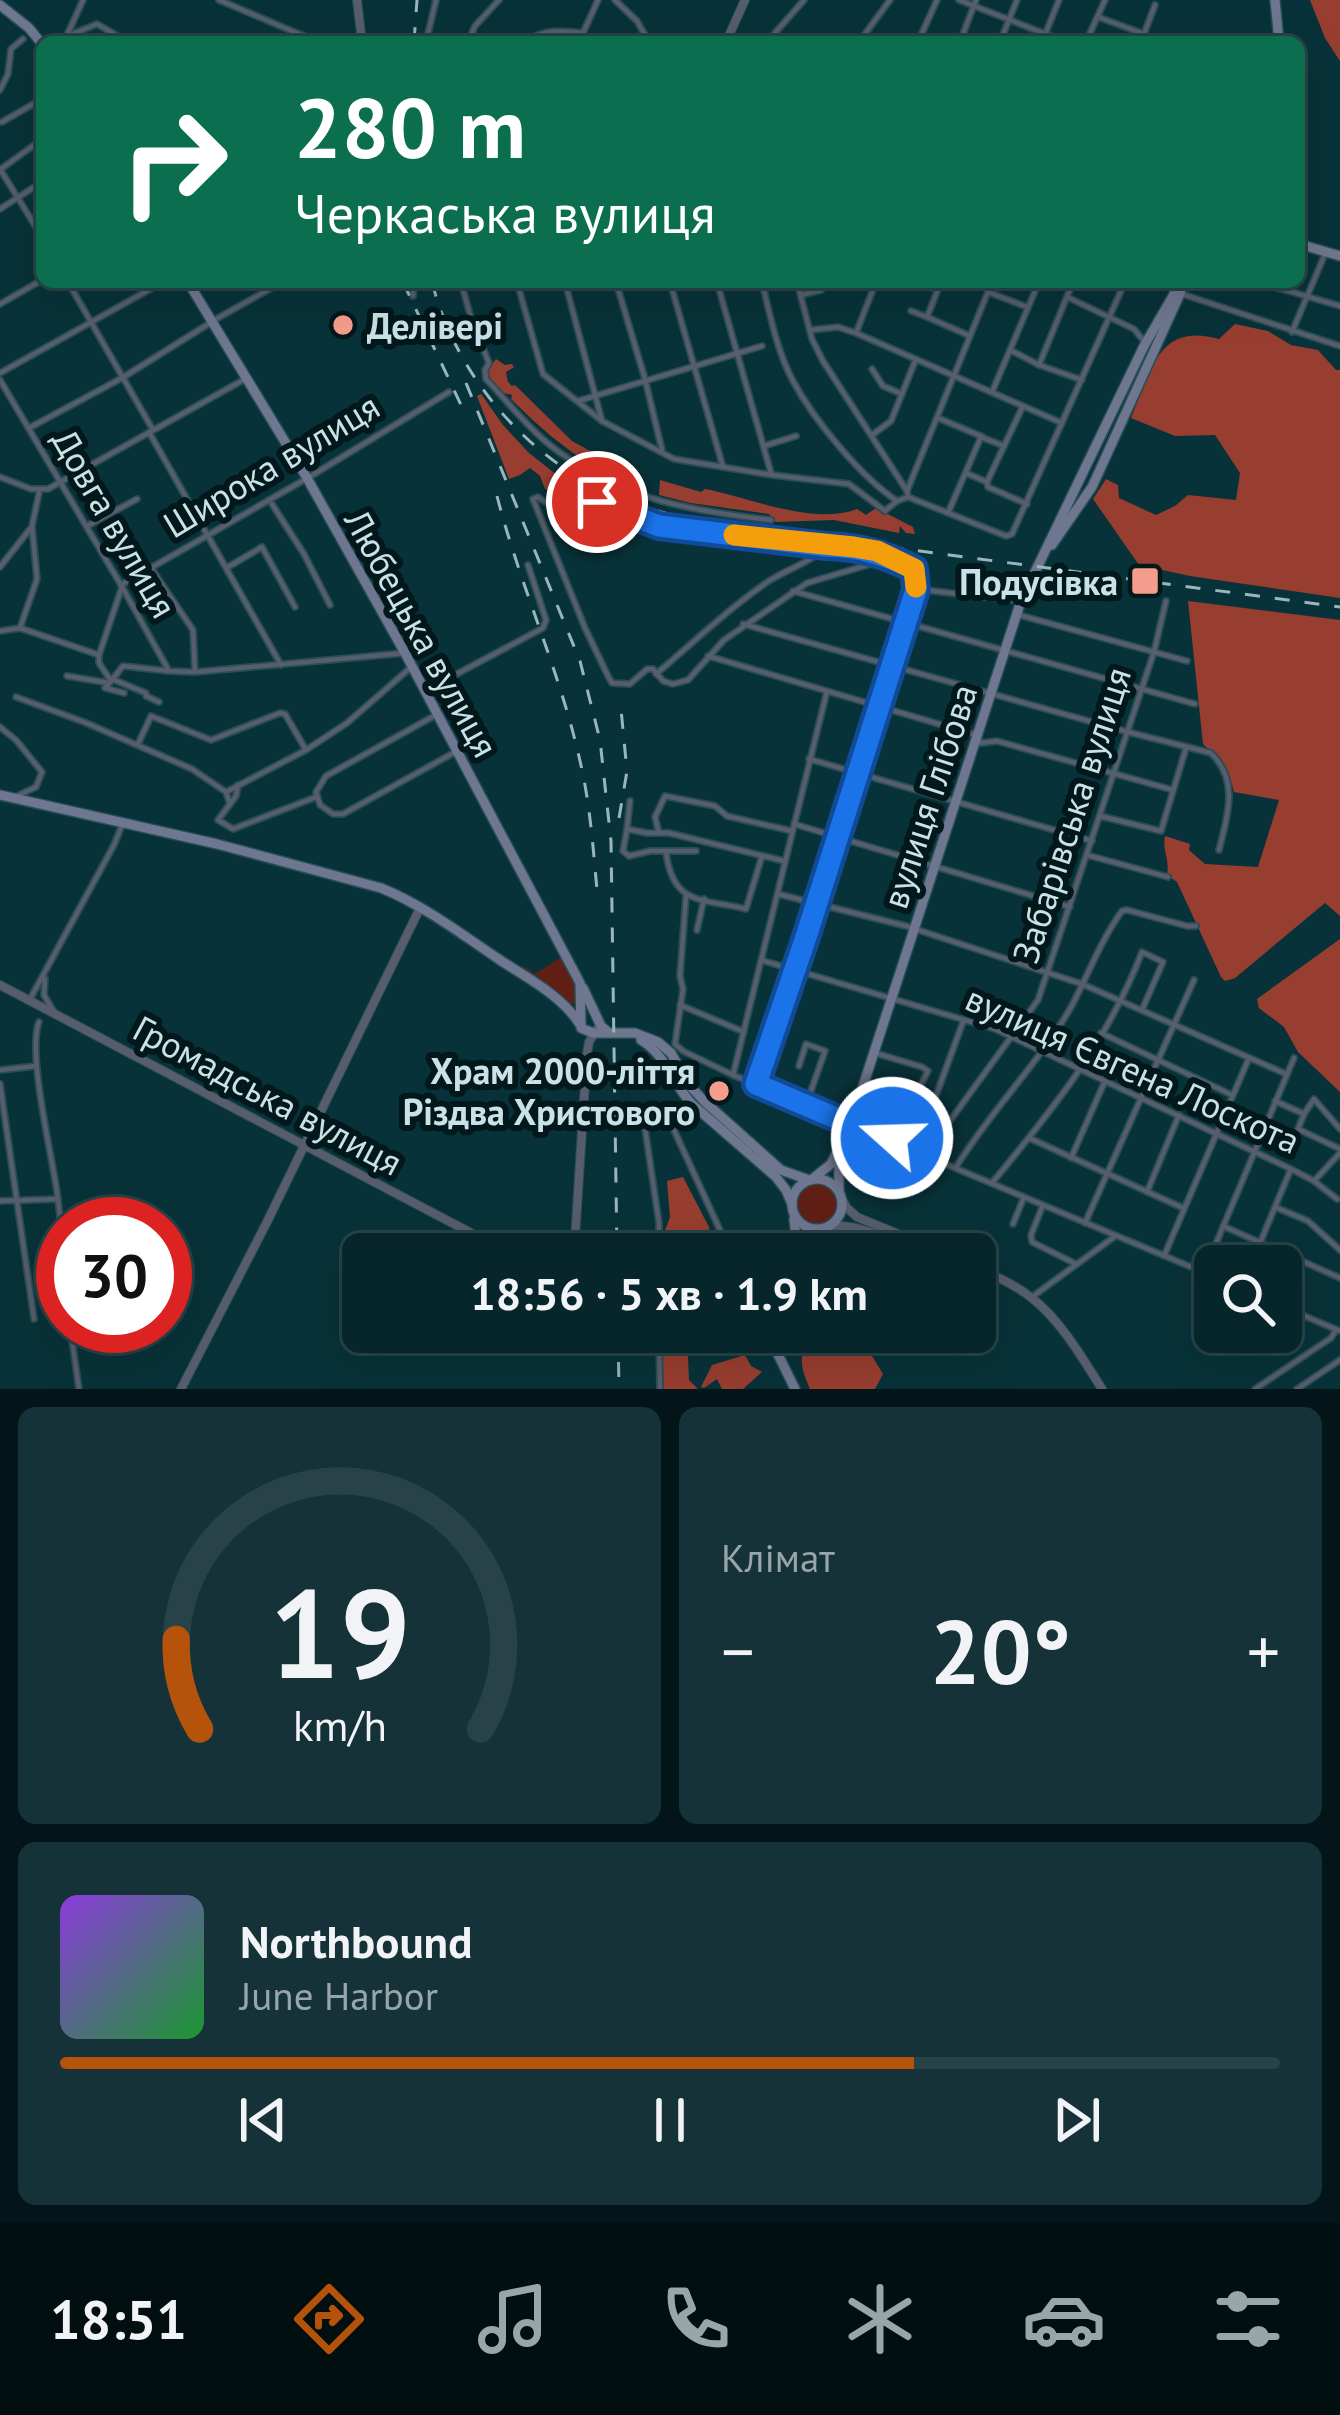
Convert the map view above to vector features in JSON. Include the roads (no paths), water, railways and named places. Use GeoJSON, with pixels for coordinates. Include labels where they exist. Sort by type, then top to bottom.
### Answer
{"type":"FeatureCollection","features":[{"type":"Feature","properties":{"kind":"main road"},"geometry":{"type":"LineString","coordinates":[[1275,0],[1278,36]]}},
{"type":"Feature","properties":{"kind":"main road"},"geometry":{"type":"LineString","coordinates":[[0,5],[36,37]]}},
{"type":"Feature","properties":{"kind":"main road"},"geometry":{"type":"LineString","coordinates":[[1305,246],[1340,256]]}},
{"type":"Feature","properties":{"kind":"main road","name":"Любецька вулиця"},"geometry":{"type":"LineString","coordinates":[[192,288],[307,478],[405,653],[580,983],[590,1022]]}},
{"type":"Feature","properties":{"kind":"main road"},"geometry":{"type":"LineString","coordinates":[[1042,559],[1144,346],[1178,288]]}},
{"type":"Feature","properties":{"kind":"main road"},"geometry":{"type":"LineString","coordinates":[[1042,559],[1100,472],[1179,288]]}},
{"type":"Feature","properties":{"kind":"main road"},"geometry":{"type":"LineString","coordinates":[[1110,415],[1123,421]]}},
{"type":"Feature","properties":{"kind":"main road"},"geometry":{"type":"LineString","coordinates":[[1086,465],[1100,472]]}},
{"type":"Feature","properties":{"kind":"main road","name":"вулиця Глібова"},"geometry":{"type":"LineString","coordinates":[[810,1180],[831,1164],[851,1124],[1016,614],[1042,559]]}},
{"type":"Feature","properties":{"kind":"main road"},"geometry":{"type":"LineString","coordinates":[[0,795],[393,892],[590,1022],[654,1049],[689,1101],[776,1177],[788,1193],[795,1233]]}},
{"type":"Feature","properties":{"kind":"main road"},"geometry":{"type":"LineString","coordinates":[[580,983],[590,1022]]}},
{"type":"Feature","properties":{"kind":"main road"},"geometry":{"type":"LineString","coordinates":[[590,1022],[642,1035],[667,1048],[689,1085],[785,1173],[826,1181],[840,1195],[839,1215],[819,1233]]}},
{"type":"Feature","properties":{"kind":"main road","name":"вулиця Глібова"},"geometry":{"type":"LineString","coordinates":[[840,1150],[840,1195]]}},
{"type":"Feature","properties":{"kind":"main road"},"geometry":{"type":"LineString","coordinates":[[810,1180],[796,1190],[792,1209],[808,1228],[829,1226]]}},
{"type":"Feature","properties":{"kind":"main road"},"geometry":{"type":"LineString","coordinates":[[777,1353],[795,1389]]}},
{"type":"Feature","properties":{"kind":"street"},"geometry":{"type":"LineString","coordinates":[[65,36],[83,0]]}},
{"type":"Feature","properties":{"kind":"street"},"geometry":{"type":"LineString","coordinates":[[219,0],[304,36]]}},
{"type":"Feature","properties":{"kind":"street"},"geometry":{"type":"LineString","coordinates":[[357,0],[361,36]]}},
{"type":"Feature","properties":{"kind":"street"},"geometry":{"type":"LineString","coordinates":[[427,36],[436,0]]}},
{"type":"Feature","properties":{"kind":"street"},"geometry":{"type":"LineString","coordinates":[[471,36],[499,0]]}},
{"type":"Feature","properties":{"kind":"street"},"geometry":{"type":"LineString","coordinates":[[583,33],[598,0]]}},
{"type":"Feature","properties":{"kind":"street"},"geometry":{"type":"LineString","coordinates":[[615,0],[637,20],[646,36]]}},
{"type":"Feature","properties":{"kind":"street"},"geometry":{"type":"LineString","coordinates":[[729,36],[745,0]]}},
{"type":"Feature","properties":{"kind":"street"},"geometry":{"type":"LineString","coordinates":[[772,36],[804,0]]}},
{"type":"Feature","properties":{"kind":"street"},"geometry":{"type":"LineString","coordinates":[[863,36],[890,0]]}},
{"type":"Feature","properties":{"kind":"street"},"geometry":{"type":"LineString","coordinates":[[921,36],[937,0]]}},
{"type":"Feature","properties":{"kind":"street"},"geometry":{"type":"LineString","coordinates":[[959,0],[1051,36]]}},
{"type":"Feature","properties":{"kind":"street"},"geometry":{"type":"LineString","coordinates":[[1003,36],[1017,0]]}},
{"type":"Feature","properties":{"kind":"street"},"geometry":{"type":"LineString","coordinates":[[1046,34],[1059,0]]}},
{"type":"Feature","properties":{"kind":"street"},"geometry":{"type":"LineString","coordinates":[[1090,36],[1105,0]]}},
{"type":"Feature","properties":{"kind":"street"},"geometry":{"type":"LineString","coordinates":[[962,36],[975,3]]}},
{"type":"Feature","properties":{"kind":"street"},"geometry":{"type":"LineString","coordinates":[[1098,17],[1144,34],[1155,5]]}},
{"type":"Feature","properties":{"kind":"street"},"geometry":{"type":"LineString","coordinates":[[67,36],[97,24],[118,36]]}},
{"type":"Feature","properties":{"kind":"street"},"geometry":{"type":"LineString","coordinates":[[534,36],[549,31],[586,36]]}},
{"type":"Feature","properties":{"kind":"street"},"geometry":{"type":"LineString","coordinates":[[0,90],[8,74],[9,54],[22,39]]}},
{"type":"Feature","properties":{"kind":"street"},"geometry":{"type":"LineString","coordinates":[[2,122],[36,103]]}},
{"type":"Feature","properties":{"kind":"street"},"geometry":{"type":"LineString","coordinates":[[36,144],[0,169],[36,227]]}},
{"type":"Feature","properties":{"kind":"street"},"geometry":{"type":"LineString","coordinates":[[0,209],[36,186]]}},
{"type":"Feature","properties":{"kind":"street"},"geometry":{"type":"LineString","coordinates":[[1292,332],[1326,252]]}},
{"type":"Feature","properties":{"kind":"street"},"geometry":{"type":"LineString","coordinates":[[0,304],[36,283]]}},
{"type":"Feature","properties":{"kind":"street"},"geometry":{"type":"LineString","coordinates":[[72,288],[281,664]]}},
{"type":"Feature","properties":{"kind":"street"},"geometry":{"type":"LineString","coordinates":[[0,376],[153,288]]}},
{"type":"Feature","properties":{"kind":"street"},"geometry":{"type":"LineString","coordinates":[[29,428],[272,288]]}},
{"type":"Feature","properties":{"kind":"street"},"geometry":{"type":"LineString","coordinates":[[413,296],[414,288]]}},
{"type":"Feature","properties":{"kind":"street"},"geometry":{"type":"LineString","coordinates":[[462,288],[490,363],[486,380],[557,451],[612,484],[659,502],[771,520]]}},
{"type":"Feature","properties":{"kind":"street"},"geometry":{"type":"LineString","coordinates":[[519,288],[543,374],[602,421],[675,459],[850,484],[885,511],[908,494],[990,288]]}},
{"type":"Feature","properties":{"kind":"street"},"geometry":{"type":"LineString","coordinates":[[567,288],[602,421]]}},
{"type":"Feature","properties":{"kind":"street"},"geometry":{"type":"LineString","coordinates":[[618,288],[662,452]]}},
{"type":"Feature","properties":{"kind":"street"},"geometry":{"type":"LineString","coordinates":[[672,288],[723,467]]}},
{"type":"Feature","properties":{"kind":"street"},"geometry":{"type":"LineString","coordinates":[[719,288],[772,475]]}},
{"type":"Feature","properties":{"kind":"street"},"geometry":{"type":"LineString","coordinates":[[764,288],[794,382],[836,442],[876,487],[897,501]]}},
{"type":"Feature","properties":{"kind":"street"},"geometry":{"type":"LineString","coordinates":[[799,288],[823,361],[908,494],[1006,536],[1012,534],[1027,504],[1122,288]]}},
{"type":"Feature","properties":{"kind":"street"},"geometry":{"type":"LineString","coordinates":[[801,295],[816,288]]}},
{"type":"Feature","properties":{"kind":"street"},"geometry":{"type":"LineString","coordinates":[[856,333],[874,288]]}},
{"type":"Feature","properties":{"kind":"street"},"geometry":{"type":"LineString","coordinates":[[927,317],[938,288]]}},
{"type":"Feature","properties":{"kind":"street"},"geometry":{"type":"LineString","coordinates":[[992,392],[1037,288]]}},
{"type":"Feature","properties":{"kind":"street"},"geometry":{"type":"LineString","coordinates":[[1039,365],[1071,288]]}},
{"type":"Feature","properties":{"kind":"street"},"geometry":{"type":"LineString","coordinates":[[1182,288],[1340,346]]}},
{"type":"Feature","properties":{"kind":"street"},"geometry":{"type":"LineString","coordinates":[[1278,288],[1340,307]]}},
{"type":"Feature","properties":{"kind":"street"},"geometry":{"type":"LineString","coordinates":[[988,292],[1029,308]]}},
{"type":"Feature","properties":{"kind":"street"},"geometry":{"type":"LineString","coordinates":[[1067,297],[1134,329],[1144,346]]}},
{"type":"Feature","properties":{"kind":"street"},"geometry":{"type":"LineString","coordinates":[[911,311],[970,336]]}},
{"type":"Feature","properties":{"kind":"street"},"geometry":{"type":"LineString","coordinates":[[810,330],[838,327],[856,333],[1062,423]]}},
{"type":"Feature","properties":{"kind":"street"},"geometry":{"type":"LineString","coordinates":[[575,401],[762,346]]}},
{"type":"Feature","properties":{"kind":"street"},"geometry":{"type":"LineString","coordinates":[[1012,351],[1082,380]]}},
{"type":"Feature","properties":{"kind":"street"},"geometry":{"type":"LineString","coordinates":[[870,437],[891,421],[916,359]]}},
{"type":"Feature","properties":{"kind":"street"},"geometry":{"type":"LineString","coordinates":[[872,369],[883,386],[902,394]]}},
{"type":"Feature","properties":{"kind":"street","name":"Довга вулиця"},"geometry":{"type":"LineString","coordinates":[[0,376],[169,671],[405,653]]}},
{"type":"Feature","properties":{"kind":"street"},"geometry":{"type":"LineString","coordinates":[[0,477],[39,490],[60,482],[245,379]]}},
{"type":"Feature","properties":{"kind":"street","name":"Широка вулиця"},"geometry":{"type":"LineString","coordinates":[[122,586],[449,392]]}},
{"type":"Feature","properties":{"kind":"street"},"geometry":{"type":"LineString","coordinates":[[1023,406],[987,482],[988,487],[1027,504]]}},
{"type":"Feature","properties":{"kind":"street"},"geometry":{"type":"LineString","coordinates":[[938,418],[1004,446]]}},
{"type":"Feature","properties":{"kind":"street"},"geometry":{"type":"LineString","coordinates":[[764,446],[796,436]]}},
{"type":"Feature","properties":{"kind":"street"},"geometry":{"type":"LineString","coordinates":[[948,513],[983,437]]}},
{"type":"Feature","properties":{"kind":"street"},"geometry":{"type":"LineString","coordinates":[[966,473],[987,482]]}},
{"type":"Feature","properties":{"kind":"street"},"geometry":{"type":"LineString","coordinates":[[572,487],[620,513],[659,526],[854,547],[891,558],[914,569],[916,575],[916,590],[880,707],[756,1084]]}},
{"type":"Feature","properties":{"kind":"street"},"geometry":{"type":"LineString","coordinates":[[20,628],[37,579],[32,526],[39,490]]}},
{"type":"Feature","properties":{"kind":"street"},"geometry":{"type":"LineString","coordinates":[[562,514],[538,497],[533,500],[612,683],[630,685],[647,669],[673,685],[688,680],[743,624],[807,583],[891,558]]}},
{"type":"Feature","properties":{"kind":"street"},"geometry":{"type":"LineString","coordinates":[[87,526],[137,500]]}},
{"type":"Feature","properties":{"kind":"street"},"geometry":{"type":"LineString","coordinates":[[272,504],[331,605]]}},
{"type":"Feature","properties":{"kind":"street"},"geometry":{"type":"LineString","coordinates":[[0,567],[32,526]]}},
{"type":"Feature","properties":{"kind":"street"},"geometry":{"type":"LineString","coordinates":[[656,674],[756,590],[819,555],[826,546]]}},
{"type":"Feature","properties":{"kind":"street"},"geometry":{"type":"LineString","coordinates":[[227,567],[262,547],[296,607]]}},
{"type":"Feature","properties":{"kind":"street"},"geometry":{"type":"LineString","coordinates":[[425,691],[543,628],[546,620],[528,565]]}},
{"type":"Feature","properties":{"kind":"street","name":"Довга вулиця"},"geometry":{"type":"LineString","coordinates":[[151,568],[194,630],[195,672]]}},
{"type":"Feature","properties":{"kind":"street"},"geometry":{"type":"LineString","coordinates":[[111,681],[99,656],[122,586]]}},
{"type":"Feature","properties":{"kind":"street"},"geometry":{"type":"LineString","coordinates":[[916,590],[1021,602]]}},
{"type":"Feature","properties":{"kind":"street"},"geometry":{"type":"LineString","coordinates":[[793,592],[1196,704]]}},
{"type":"Feature","properties":{"kind":"street","name":"Забарівська вулиця"},"geometry":{"type":"LineString","coordinates":[[925,1155],[1038,1000],[1154,652],[1166,602]]}},
{"type":"Feature","properties":{"kind":"street"},"geometry":{"type":"LineString","coordinates":[[1016,614],[1187,661]]}},
{"type":"Feature","properties":{"kind":"street"},"geometry":{"type":"LineString","coordinates":[[743,624],[1211,753],[1219,759],[1231,798],[1219,850]]}},
{"type":"Feature","properties":{"kind":"street"},"geometry":{"type":"LineString","coordinates":[[0,631],[20,628],[99,656]]}},
{"type":"Feature","properties":{"kind":"street"},"geometry":{"type":"LineString","coordinates":[[707,656],[973,734],[981,742],[997,741],[1173,790]]}},
{"type":"Feature","properties":{"kind":"street"},"geometry":{"type":"LineString","coordinates":[[226,792],[347,723],[412,666]]}},
{"type":"Feature","properties":{"kind":"street"},"geometry":{"type":"LineString","coordinates":[[124,693],[105,688],[123,667],[169,671]]}},
{"type":"Feature","properties":{"kind":"street"},"geometry":{"type":"LineString","coordinates":[[67,676],[111,681],[159,702]]}},
{"type":"Feature","properties":{"kind":"street"},"geometry":{"type":"LineString","coordinates":[[733,1075],[827,692]]}},
{"type":"Feature","properties":{"kind":"street"},"geometry":{"type":"LineString","coordinates":[[16,698],[192,769],[226,792],[230,804]]}},
{"type":"Feature","properties":{"kind":"street"},"geometry":{"type":"LineString","coordinates":[[137,745],[152,716],[212,740],[280,713],[306,750]]}},
{"type":"Feature","properties":{"kind":"street"},"geometry":{"type":"LineString","coordinates":[[438,714],[326,776],[316,797],[325,809],[343,814],[457,752]]}},
{"type":"Feature","properties":{"kind":"street"},"geometry":{"type":"LineString","coordinates":[[0,727],[42,772],[36,787],[18,799]]}},
{"type":"Feature","properties":{"kind":"street"},"geometry":{"type":"LineString","coordinates":[[1100,816],[1161,831],[1186,748]]}},
{"type":"Feature","properties":{"kind":"street"},"geometry":{"type":"LineString","coordinates":[[809,759],[1092,841]]}},
{"type":"Feature","properties":{"kind":"street"},"geometry":{"type":"LineString","coordinates":[[238,785],[236,796],[218,820],[233,829],[316,797]]}},
{"type":"Feature","properties":{"kind":"street"},"geometry":{"type":"LineString","coordinates":[[659,833],[655,817],[665,796],[716,806],[727,816],[837,836],[1070,907]]}},
{"type":"Feature","properties":{"kind":"street"},"geometry":{"type":"LineString","coordinates":[[630,801],[624,854],[696,851]]}},
{"type":"Feature","properties":{"kind":"street"},"geometry":{"type":"LineString","coordinates":[[29,1000],[115,845],[122,822]]}},
{"type":"Feature","properties":{"kind":"street"},"geometry":{"type":"LineString","coordinates":[[627,829],[669,832],[784,861]]}},
{"type":"Feature","properties":{"kind":"street"},"geometry":{"type":"LineString","coordinates":[[666,852],[669,874],[686,896],[683,989],[675,1044],[683,1052],[1194,1268]]}},
{"type":"Feature","properties":{"kind":"street"},"geometry":{"type":"LineString","coordinates":[[686,896],[746,909],[763,855]]}},
{"type":"Feature","properties":{"kind":"street"},"geometry":{"type":"LineString","coordinates":[[1087,855],[1168,877]]}},
{"type":"Feature","properties":{"kind":"street"},"geometry":{"type":"LineString","coordinates":[[778,894],[913,929],[1082,984],[1286,1074]]}},
{"type":"Feature","properties":{"kind":"street"},"geometry":{"type":"LineString","coordinates":[[697,930],[704,899]]}},
{"type":"Feature","properties":{"kind":"street"},"geometry":{"type":"LineString","coordinates":[[181,1389],[420,908]]}},
{"type":"Feature","properties":{"kind":"street"},"geometry":{"type":"LineString","coordinates":[[956,1167],[1070,1008],[1122,911],[1196,926]]}},
{"type":"Feature","properties":{"kind":"street"},"geometry":{"type":"LineString","coordinates":[[992,1183],[1082,1069],[1121,1001],[1142,952],[1163,962],[1142,1010]]}},
{"type":"Feature","properties":{"kind":"street","name":"вулиця Євгена Лоскота"},"geometry":{"type":"LineString","coordinates":[[761,960],[1010,1036],[1253,1150],[1315,1181],[1337,1199]]}},
{"type":"Feature","properties":{"kind":"street"},"geometry":{"type":"LineString","coordinates":[[48,967],[43,989],[55,1015]]}},
{"type":"Feature","properties":{"kind":"street"},"geometry":{"type":"LineString","coordinates":[[1085,1223],[1194,980]]}},
{"type":"Feature","properties":{"kind":"street","name":"Громадська вулиця"},"geometry":{"type":"LineString","coordinates":[[0,985],[471,1233]]}},
{"type":"Feature","properties":{"kind":"street"},"geometry":{"type":"LineString","coordinates":[[680,1005],[744,1033]]}},
{"type":"Feature","properties":{"kind":"street"},"geometry":{"type":"LineString","coordinates":[[909,1148],[931,1112],[964,1019]]}},
{"type":"Feature","properties":{"kind":"street"},"geometry":{"type":"LineString","coordinates":[[38,1022],[34,1039],[37,1066],[58,1197]]}},
{"type":"Feature","properties":{"kind":"street"},"geometry":{"type":"LineString","coordinates":[[575,1233],[590,1022]]}},
{"type":"Feature","properties":{"kind":"street"},"geometry":{"type":"LineString","coordinates":[[1101,1033],[1232,1095]]}},
{"type":"Feature","properties":{"kind":"street"},"geometry":{"type":"LineString","coordinates":[[799,1066],[806,1044],[825,1051],[806,1105]]}},
{"type":"Feature","properties":{"kind":"street"},"geometry":{"type":"LineString","coordinates":[[874,1053],[928,1071],[892,1142]]}},
{"type":"Feature","properties":{"kind":"street"},"geometry":{"type":"LineString","coordinates":[[1164,1256],[1249,1058]]}},
{"type":"Feature","properties":{"kind":"street"},"geometry":{"type":"LineString","coordinates":[[1215,1245],[1294,1058]]}},
{"type":"Feature","properties":{"kind":"street"},"geometry":{"type":"LineString","coordinates":[[0,1070],[37,1066]]}},
{"type":"Feature","properties":{"kind":"street"},"geometry":{"type":"LineString","coordinates":[[1071,1158],[1106,1080]]}},
{"type":"Feature","properties":{"kind":"street"},"geometry":{"type":"LineString","coordinates":[[0,1084],[34,1319]]}},
{"type":"Feature","properties":{"kind":"street"},"geometry":{"type":"LineString","coordinates":[[1315,1181],[1340,1151],[1298,1129],[1314,1099],[1340,1129]]}},
{"type":"Feature","properties":{"kind":"street"},"geometry":{"type":"LineString","coordinates":[[1274,1101],[1304,1114]]}},
{"type":"Feature","properties":{"kind":"street"},"geometry":{"type":"LineString","coordinates":[[658,1233],[643,1114],[654,1105],[664,1109],[720,1233]]}},
{"type":"Feature","properties":{"kind":"street"},"geometry":{"type":"LineString","coordinates":[[1147,1192],[1179,1115]]}},
{"type":"Feature","properties":{"kind":"street"},"geometry":{"type":"LineString","coordinates":[[1029,1138],[1185,1209]]}},
{"type":"Feature","properties":{"kind":"street"},"geometry":{"type":"LineString","coordinates":[[1260,1243],[1291,1169]]}},
{"type":"Feature","properties":{"kind":"street"},"geometry":{"type":"LineString","coordinates":[[840,1195],[857,1216],[894,1233]]}},
{"type":"Feature","properties":{"kind":"street"},"geometry":{"type":"LineString","coordinates":[[1013,1224],[1024,1197]]}},
{"type":"Feature","properties":{"kind":"street"},"geometry":{"type":"LineString","coordinates":[[0,1201],[36,1200]]}},
{"type":"Feature","properties":{"kind":"street"},"geometry":{"type":"LineString","coordinates":[[1043,1205],[1032,1242],[1076,1264]]}},
{"type":"Feature","properties":{"kind":"street"},"geometry":{"type":"LineString","coordinates":[[1275,1207],[1307,1222],[1340,1250]]}},
{"type":"Feature","properties":{"kind":"street"},"geometry":{"type":"LineString","coordinates":[[829,1226],[853,1225],[872,1233]]}},
{"type":"Feature","properties":{"kind":"street"},"geometry":{"type":"LineString","coordinates":[[1223,1226],[1340,1278]]}},
{"type":"Feature","properties":{"kind":"street"},"geometry":{"type":"LineString","coordinates":[[1032,1297],[1116,1236]]}},
{"type":"Feature","properties":{"kind":"street"},"geometry":{"type":"LineString","coordinates":[[996,1278],[1032,1297],[1102,1389]]}},
{"type":"Feature","properties":{"kind":"street"},"geometry":{"type":"LineString","coordinates":[[1255,1389],[1338,1330],[1302,1315]]}},
{"type":"Feature","properties":{"kind":"street"},"geometry":{"type":"LineString","coordinates":[[74,1353],[79,1389]]}},
{"type":"Feature","properties":{"kind":"street"},"geometry":{"type":"LineString","coordinates":[[659,1353],[660,1389]]}},
{"type":"Feature","properties":{"kind":"street"},"geometry":{"type":"LineString","coordinates":[[1297,1389],[1340,1360]]}},
{"type":"Feature","properties":{"kind":"railway"},"geometry":{"type":"LineString","coordinates":[[414,36],[417,0]]}},
{"type":"Feature","properties":{"kind":"railway"},"geometry":{"type":"LineString","coordinates":[[406,288],[462,407]]}},
{"type":"Feature","properties":{"kind":"railway"},"geometry":{"type":"LineString","coordinates":[[434,288],[460,352],[503,414],[560,465],[626,501],[725,525],[1340,607]]}},
{"type":"Feature","properties":{"kind":"railway"},"geometry":{"type":"LineString","coordinates":[[466,383],[580,661],[600,740],[611,841],[617,1233]]}},
{"type":"Feature","properties":{"kind":"railway"},"geometry":{"type":"LineString","coordinates":[[497,496],[572,727],[586,793],[597,890]]}},
{"type":"Feature","properties":{"kind":"railway"},"geometry":{"type":"LineString","coordinates":[[619,818],[627,771],[620,699]]}},
{"type":"Feature","properties":{"kind":"railway"},"geometry":{"type":"LineString","coordinates":[[618,1353],[619,1389]]}},
{"type":"Feature","properties":{"kind":"place","name":"Делівері"},"geometry":{"type":"Point","coordinates":[343,325]}},
{"type":"Feature","properties":{"kind":"place","name":"Подусівка"},"geometry":{"type":"Point","coordinates":[1145,581]}},
{"type":"Feature","properties":{"kind":"place","name":"Храм 2000-ліття Різдва Христового"},"geometry":{"type":"Point","coordinates":[719,1091]}}]}
